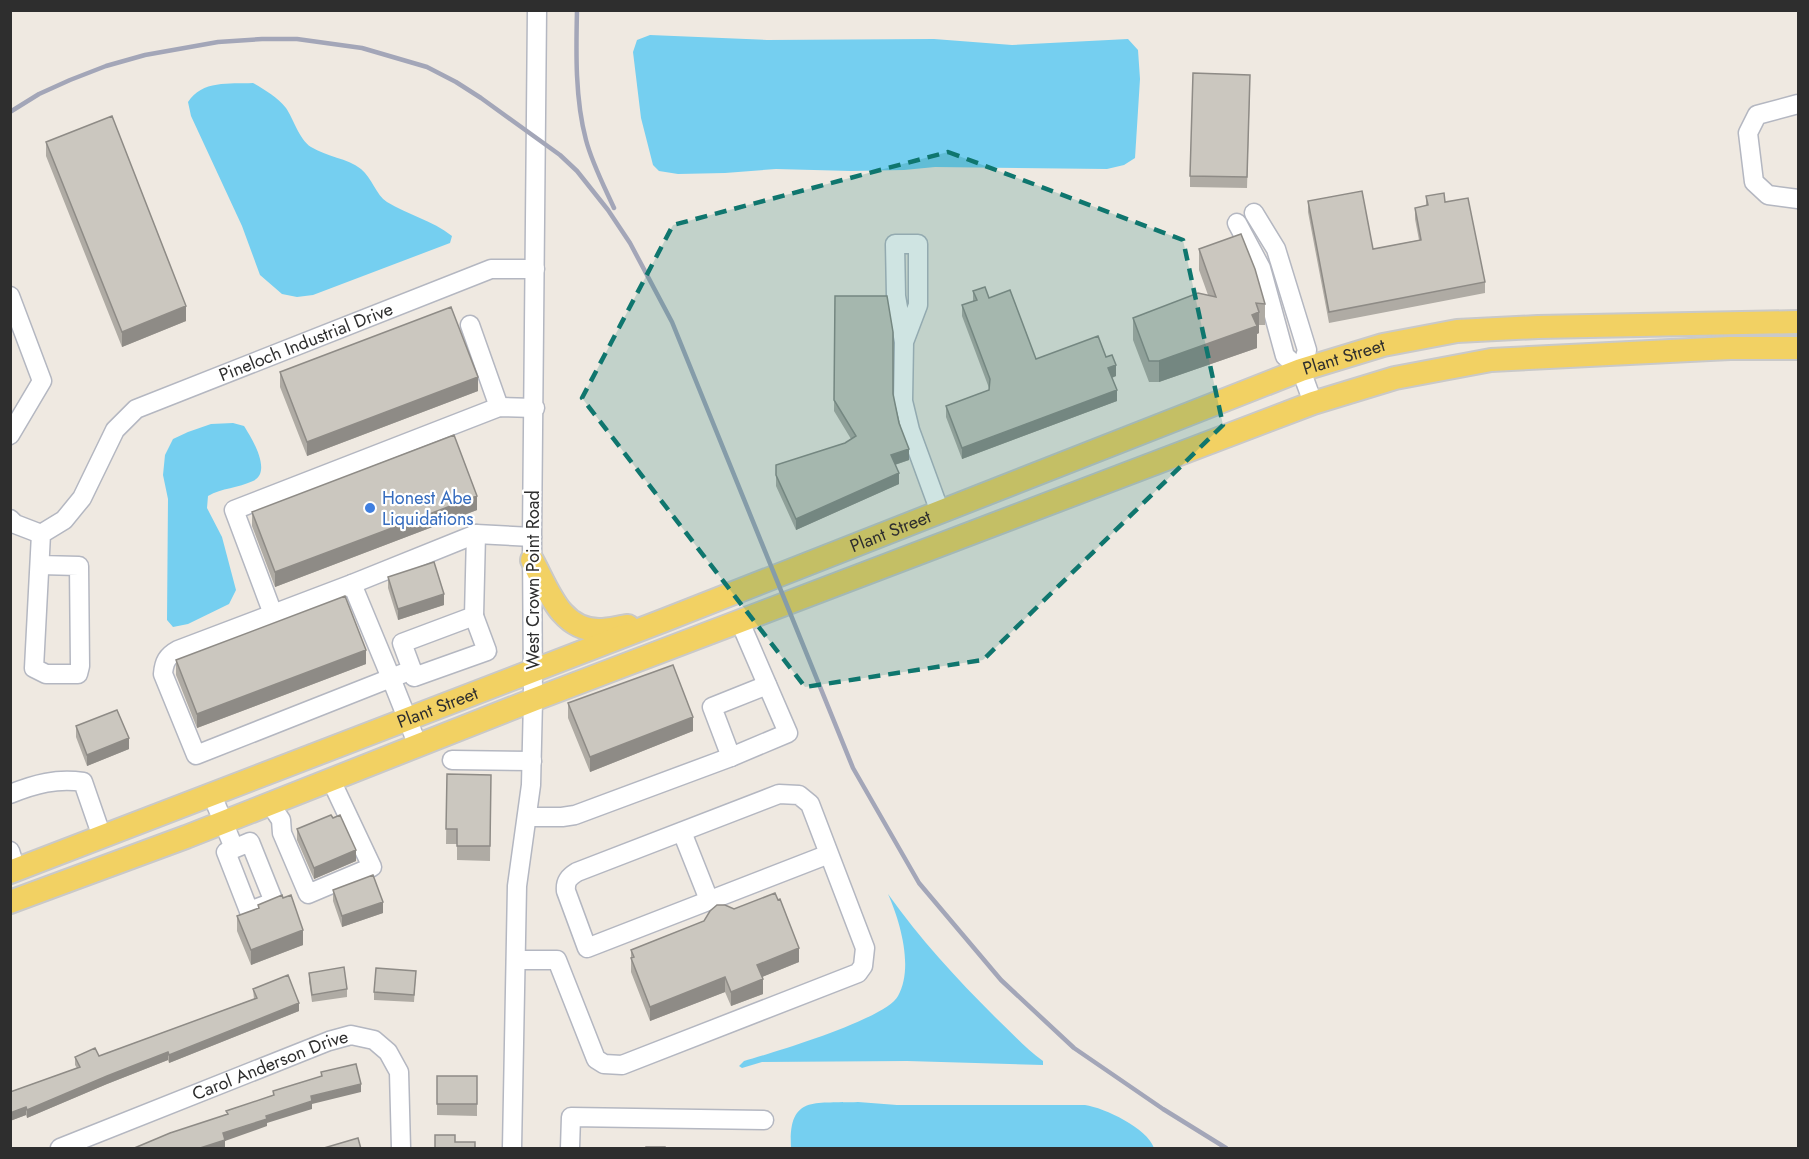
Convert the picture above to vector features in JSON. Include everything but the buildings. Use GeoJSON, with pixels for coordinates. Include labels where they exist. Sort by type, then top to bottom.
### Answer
{"type":"FeatureCollection","features":[{"type":"Feature","properties":{"kind":"main road","name":"Plant Street"},"geometry":{"type":"LineString","coordinates":[[12,869],[102,837],[665,620],[1301,370],[1383,345],[1457,331],[1538,327],[1798,322]]}},
{"type":"Feature","properties":{"kind":"main road","name":"Plant Street"},"geometry":{"type":"LineString","coordinates":[[10,902],[224,822],[533,700],[1313,403],[1395,378],[1491,360],[1730,348],[1798,348]]}},
{"type":"Feature","properties":{"kind":"main road"},"geometry":{"type":"LineString","coordinates":[[978,531],[982,512],[990,500],[1006,485]]}},
{"type":"Feature","properties":{"kind":"main road"},"geometry":{"type":"LineString","coordinates":[[916,554],[938,533],[942,524],[940,512]]}},
{"type":"Feature","properties":{"kind":"main road"},"geometry":{"type":"LineString","coordinates":[[532,560],[555,604],[564,616],[574,623],[600,630],[665,620]]}},
{"type":"Feature","properties":{"kind":"street","name":"West Crown Point Road"},"geometry":{"type":"LineString","coordinates":[[512,1149],[517,886],[532,761],[537,10]]}},
{"type":"Feature","properties":{"kind":"street"},"geometry":{"type":"LineString","coordinates":[[1798,104],[1757,115],[1748,133],[1754,183],[1768,195],[1798,199]]}},
{"type":"Feature","properties":{"kind":"street"},"geometry":{"type":"LineString","coordinates":[[1254,213],[1276,249],[1307,350],[1301,370]]}},
{"type":"Feature","properties":{"kind":"street"},"geometry":{"type":"LineString","coordinates":[[1237,223],[1261,268],[1285,356],[1301,370],[1313,403]]}},
{"type":"Feature","properties":{"kind":"street"},"geometry":{"type":"LineString","coordinates":[[904,342],[918,305],[918,244],[895,244],[896,296],[904,342],[903,401],[910,430],[940,512]]}},
{"type":"Feature","properties":{"kind":"street","name":"Pineloch Industrial Drive"},"geometry":{"type":"LineString","coordinates":[[41,534],[64,520],[82,498],[115,430],[136,409],[491,269],[536,269]]}},
{"type":"Feature","properties":{"kind":"street"},"geometry":{"type":"LineString","coordinates":[[897,279],[917,276]]}},
{"type":"Feature","properties":{"kind":"street"},"geometry":{"type":"LineString","coordinates":[[1264,281],[1284,276]]}},
{"type":"Feature","properties":{"kind":"street"},"geometry":{"type":"LineString","coordinates":[[10,296],[42,381],[10,435]]}},
{"type":"Feature","properties":{"kind":"street"},"geometry":{"type":"LineString","coordinates":[[1276,321],[1296,315]]}},
{"type":"Feature","properties":{"kind":"street"},"geometry":{"type":"LineString","coordinates":[[470,325],[499,407]]}},
{"type":"Feature","properties":{"kind":"street"},"geometry":{"type":"LineString","coordinates":[[273,614],[234,510],[499,407],[535,408]]}},
{"type":"Feature","properties":{"kind":"street"},"geometry":{"type":"LineString","coordinates":[[10,519],[15,524],[41,534],[34,668],[46,674],[78,674],[80,666],[79,566],[40,565]]}},
{"type":"Feature","properties":{"kind":"street"},"geometry":{"type":"LineString","coordinates":[[474,616],[402,644],[414,676],[487,651],[474,616],[476,534]]}},
{"type":"Feature","properties":{"kind":"street"},"geometry":{"type":"LineString","coordinates":[[412,670],[196,755],[163,674],[164,664],[170,655],[178,650],[476,534],[532,537]]}},
{"type":"Feature","properties":{"kind":"street"},"geometry":{"type":"LineString","coordinates":[[352,584],[418,746]]}},
{"type":"Feature","properties":{"kind":"street"},"geometry":{"type":"LineString","coordinates":[[527,817],[575,815],[731,757],[788,733],[740,622]]}},
{"type":"Feature","properties":{"kind":"street"},"geometry":{"type":"LineString","coordinates":[[731,757],[712,707],[767,685]]}},
{"type":"Feature","properties":{"kind":"street"},"geometry":{"type":"LineString","coordinates":[[452,760],[532,761]]}},
{"type":"Feature","properties":{"kind":"street"},"geometry":{"type":"LineString","coordinates":[[10,794],[34,785],[66,779],[83,782],[102,837]]}},
{"type":"Feature","properties":{"kind":"street"},"geometry":{"type":"LineString","coordinates":[[270,804],[281,820],[282,834],[308,894],[372,867],[331,780]]}},
{"type":"Feature","properties":{"kind":"street"},"geometry":{"type":"LineString","coordinates":[[557,960],[596,1059],[613,1066],[621,1065],[858,973],[863,966],[865,948],[810,804],[799,795],[789,793],[779,794],[569,877],[566,891],[587,948]]}},
{"type":"Feature","properties":{"kind":"street"},"geometry":{"type":"LineString","coordinates":[[212,795],[234,848]]}},
{"type":"Feature","properties":{"kind":"street"},"geometry":{"type":"LineString","coordinates":[[682,832],[709,900]]}},
{"type":"Feature","properties":{"kind":"street"},"geometry":{"type":"LineString","coordinates":[[516,960],[557,960],[829,854]]}},
{"type":"Feature","properties":{"kind":"street","name":"Carol Anderson Drive"},"geometry":{"type":"LineString","coordinates":[[60,1149],[329,1041],[351,1035],[374,1040],[388,1052],[399,1072],[401,1149]]}},
{"type":"Feature","properties":{"kind":"street"},"geometry":{"type":"LineString","coordinates":[[570,1149],[571,1117],[764,1120]]}},
{"type":"Feature","properties":{"kind":"highlighted area"},"geometry":{"type":"Polygon","coordinates":[[[948,152],[1183,240],[1223,425],[983,660],[805,687],[582,398],[673,225],[948,152]]]}},
{"type":"Feature","properties":{"kind":"water"},"geometry":{"type":"Polygon","coordinates":[[[650,35],[767,40],[934,39],[1012,45],[1128,39],[1138,50],[1140,79],[1135,158],[1124,165],[1107,169],[935,167],[851,171],[776,169],[678,174],[659,171],[653,165],[641,118],[633,52],[637,40],[650,35]]]}},
{"type":"Feature","properties":{"kind":"water"},"geometry":{"type":"Polygon","coordinates":[[[253,83],[271,94],[286,108],[307,144],[361,169],[383,199],[444,230],[452,236],[450,243],[313,295],[297,297],[282,294],[260,275],[242,226],[191,116],[188,102],[194,95],[208,87],[253,83]]]}},
{"type":"Feature","properties":{"kind":"water"},"geometry":{"type":"Polygon","coordinates":[[[233,423],[244,426],[259,454],[261,470],[259,477],[208,496],[207,508],[222,537],[236,590],[229,604],[188,624],[173,627],[167,620],[168,499],[163,475],[165,455],[173,439],[211,424],[233,423]]]}},
{"type":"Feature","properties":{"kind":"water"},"geometry":{"type":"Polygon","coordinates":[[[888,894],[952,973],[1018,1040],[1043,1061],[1043,1065],[907,1061],[762,1062],[742,1068],[739,1066],[744,1061],[851,1025],[873,1015],[898,996],[903,985],[905,959],[901,931],[888,894]]]}},
{"type":"Feature","properties":{"kind":"water"},"geometry":{"type":"Polygon","coordinates":[[[858,1102],[897,1105],[1085,1105],[1103,1110],[1134,1126],[1143,1133],[1154,1148],[791,1148],[794,1118],[800,1110],[817,1103],[858,1102]]]}},
{"type":"Feature","properties":{"kind":"railway"},"geometry":{"type":"LineString","coordinates":[[577,10],[577,75],[582,124],[592,157],[614,208]]}},
{"type":"Feature","properties":{"kind":"railway"},"geometry":{"type":"LineString","coordinates":[[10,112],[39,94],[70,80],[106,66],[145,55],[218,42],[297,39],[362,48],[427,67],[481,98],[560,155],[577,171],[608,210],[630,243],[672,322],[853,768],[919,883],[1001,980],[1074,1048],[1163,1109],[1226,1148]]}},
{"type":"Feature","properties":{"kind":"place","name":"Honest Abe Liquidations"},"geometry":{"type":"Point","coordinates":[370,508]}}]}
